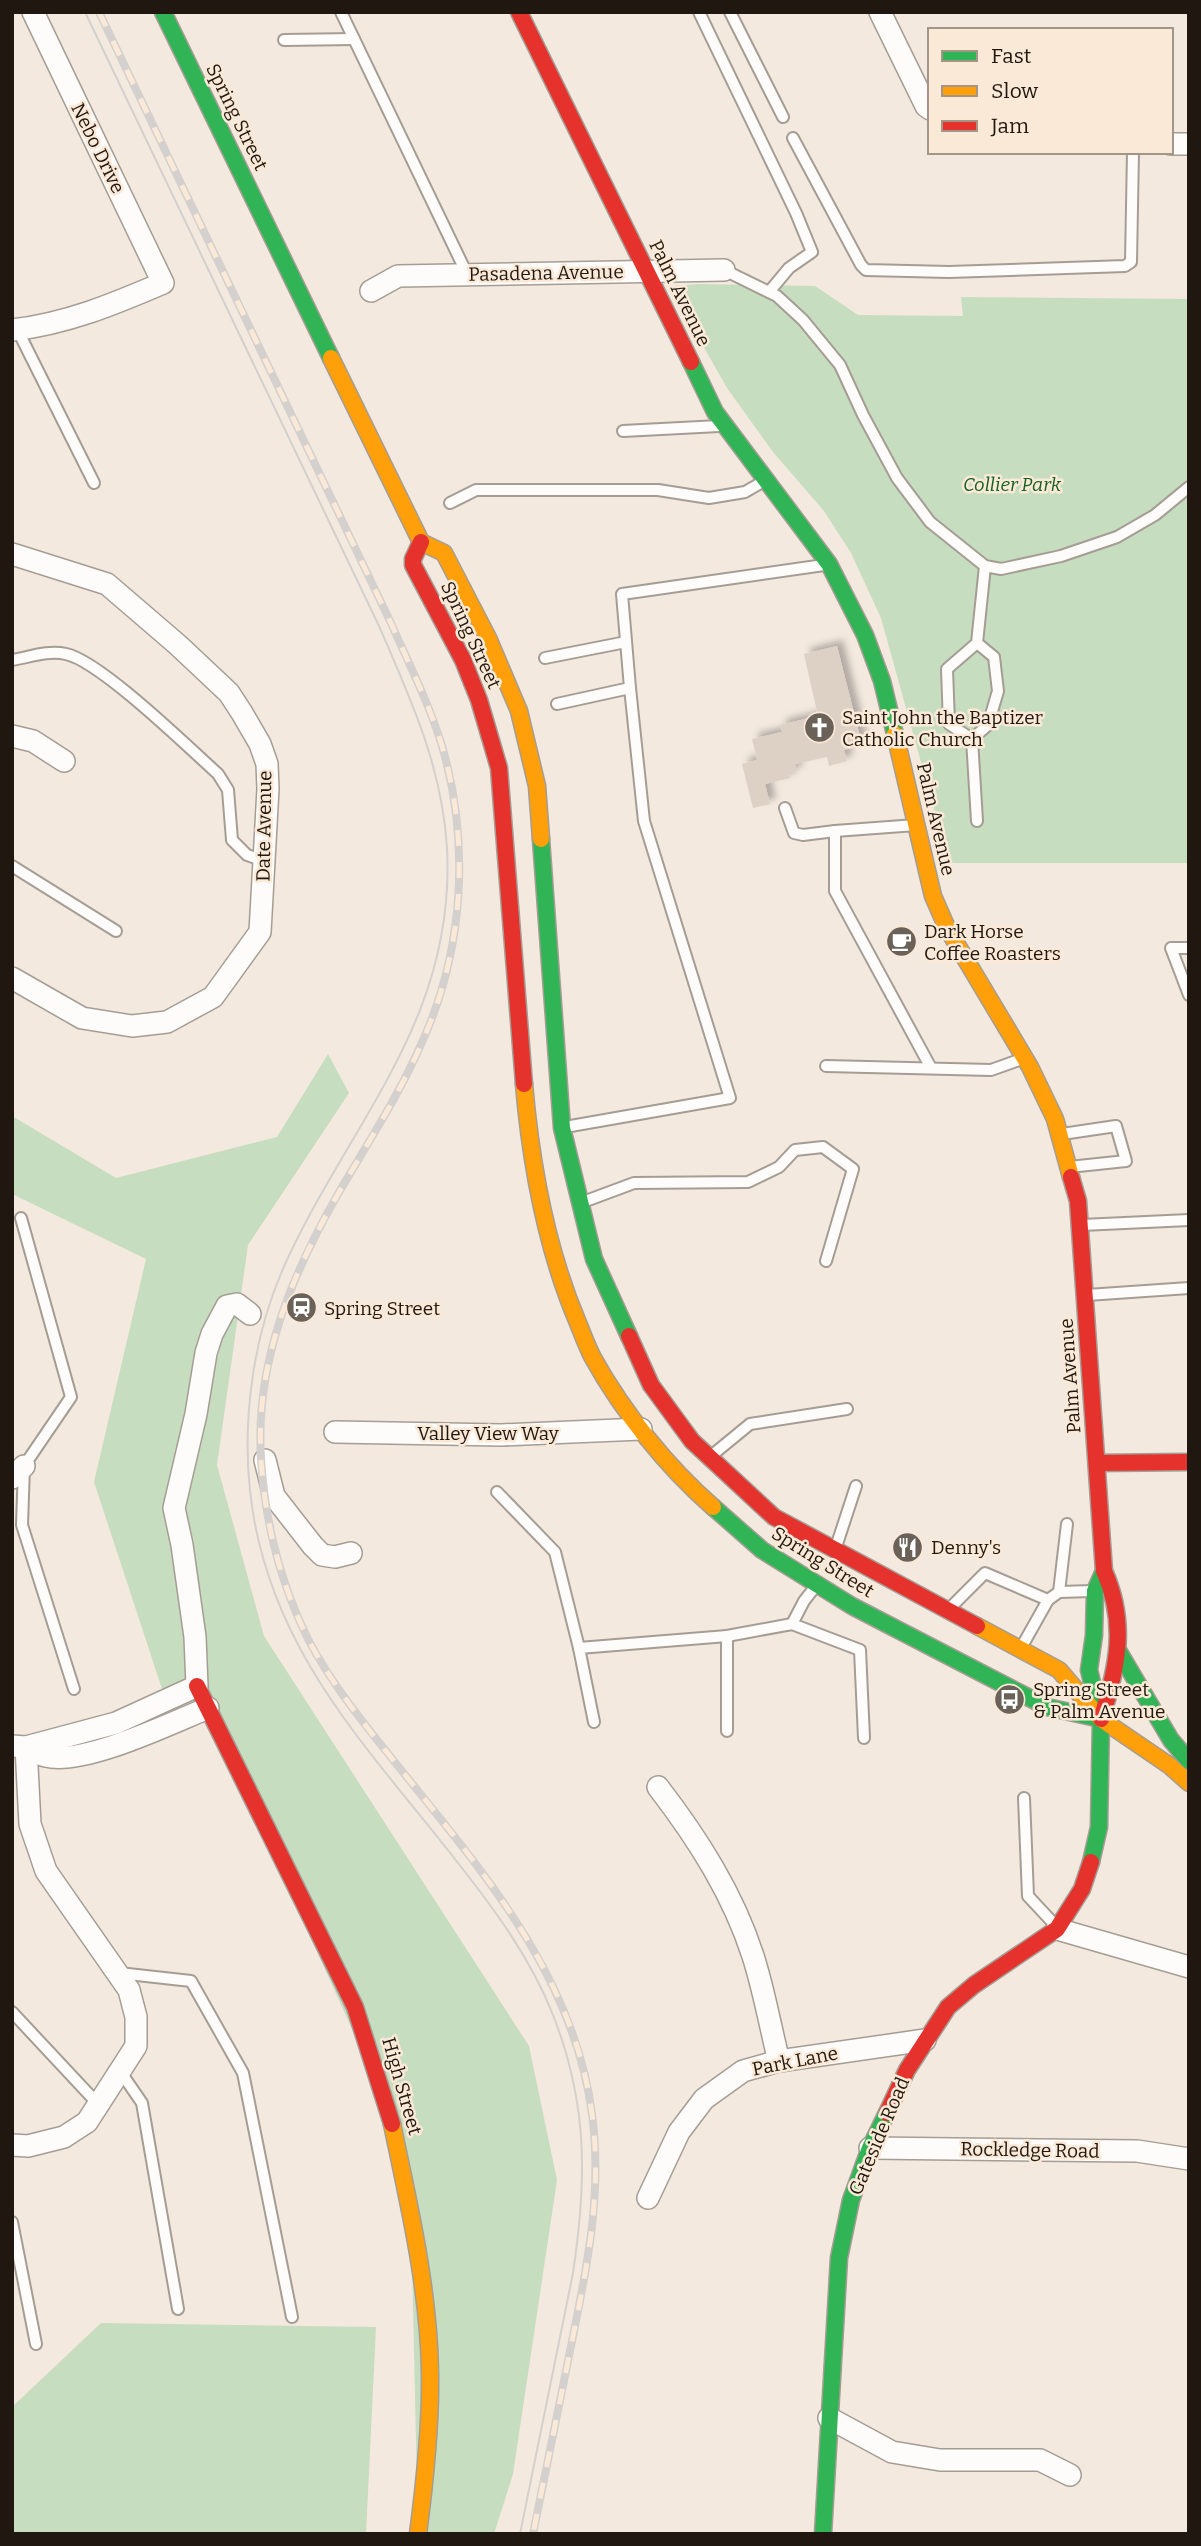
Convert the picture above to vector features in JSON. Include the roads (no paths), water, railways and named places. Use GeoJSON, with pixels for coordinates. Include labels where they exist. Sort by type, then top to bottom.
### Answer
{"type":"FeatureCollection","features":[{"type":"Feature","properties":{"kind":"main road","name":"Spring Street"},"geometry":{"type":"LineString","coordinates":[[163,12],[421,542],[444,553],[488,638],[519,711],[537,786],[562,1128],[594,1259],[651,1385],[692,1441],[829,1565],[852,1606],[1047,1707],[1101,1719]]}},
{"type":"Feature","properties":{"kind":"main road","name":"Palm Avenue"},"geometry":{"type":"LineString","coordinates":[[519,12],[715,412],[829,564],[865,635],[882,681],[933,896],[947,928],[1025,1058],[1055,1119],[1078,1201],[1104,1571],[1116,1599],[1119,1652],[1113,1684],[1101,1719]]}},
{"type":"Feature","properties":{"kind":"main road","name":"Spring Street"},"geometry":{"type":"LineString","coordinates":[[421,542],[413,565],[463,660],[479,700],[499,768],[528,1129],[543,1217],[564,1291],[592,1357],[641,1429],[691,1488],[762,1550],[829,1565],[947,1611],[1059,1670],[1101,1719],[1170,1766],[1189,1783]]}},
{"type":"Feature","properties":{"kind":"main road"},"geometry":{"type":"LineString","coordinates":[[1097,1463],[1189,1462]]}},
{"type":"Feature","properties":{"kind":"main road","name":"Palm Avenue"},"geometry":{"type":"LineString","coordinates":[[1101,1719],[1089,1670],[1094,1635],[1095,1591],[1104,1571]]}},
{"type":"Feature","properties":{"kind":"main road"},"geometry":{"type":"LineString","coordinates":[[1119,1652],[1171,1741],[1189,1761]]}},
{"type":"Feature","properties":{"kind":"main road","name":"High Street"},"geometry":{"type":"LineString","coordinates":[[197,1686],[355,2007],[389,2111],[411,2212],[429,2361],[428,2466],[418,2534]]}},
{"type":"Feature","properties":{"kind":"main road","name":"Gateside Road"},"geometry":{"type":"LineString","coordinates":[[823,2534],[839,2258],[851,2200],[870,2148],[907,2070],[948,2007],[974,1985],[1058,1928],[1082,1889],[1094,1855],[1099,1826],[1101,1719]]}},
{"type":"Feature","properties":{"kind":"street","name":"Nebo Drive"},"geometry":{"type":"LineString","coordinates":[[14,326],[38,327],[96,311],[163,283],[33,12]]}},
{"type":"Feature","properties":{"kind":"street"},"geometry":{"type":"LineString","coordinates":[[880,12],[928,108]]}},
{"type":"Feature","properties":{"kind":"street","name":"Pasadena Avenue"},"geometry":{"type":"LineString","coordinates":[[371,291],[398,276],[724,270]]}},
{"type":"Feature","properties":{"kind":"street","name":"Date Avenue"},"geometry":{"type":"LineString","coordinates":[[12,554],[107,584],[229,693],[260,744],[267,764],[268,789],[260,932],[213,997],[167,1022],[132,1026],[82,1018],[12,978]]}},
{"type":"Feature","properties":{"kind":"street"},"geometry":{"type":"LineString","coordinates":[[12,736],[33,741],[64,761]]}},
{"type":"Feature","properties":{"kind":"street"},"geometry":{"type":"LineString","coordinates":[[19,1746],[116,1723],[197,1686],[195,1637],[174,1508],[197,1414],[206,1353],[212,1334],[227,1306],[237,1304],[250,1314]]}},
{"type":"Feature","properties":{"kind":"street","name":"Valley View Way"},"geometry":{"type":"LineString","coordinates":[[335,1432],[501,1435],[641,1429]]}},
{"type":"Feature","properties":{"kind":"street"},"geometry":{"type":"LineString","coordinates":[[265,1460],[274,1496],[313,1546],[322,1555],[335,1557],[351,1553]]}},
{"type":"Feature","properties":{"kind":"street"},"geometry":{"type":"LineString","coordinates":[[19,1746],[47,1757],[78,1755],[117,1746],[208,1709]]}},
{"type":"Feature","properties":{"kind":"street"},"geometry":{"type":"LineString","coordinates":[[12,2145],[28,2146],[64,2137],[87,2122],[136,2046],[136,2017],[129,1990],[46,1871],[30,1824],[19,1746]]}},
{"type":"Feature","properties":{"kind":"street"},"geometry":{"type":"LineString","coordinates":[[659,1787],[692,1831],[732,1902],[753,1956],[779,2061]]}},
{"type":"Feature","properties":{"kind":"street"},"geometry":{"type":"LineString","coordinates":[[1058,1928],[1189,1967]]}},
{"type":"Feature","properties":{"kind":"street","name":"Park Lane"},"geometry":{"type":"LineString","coordinates":[[648,2198],[679,2132],[704,2099],[743,2071],[779,2061],[925,2040]]}},
{"type":"Feature","properties":{"kind":"street","name":"Rockledge Road"},"geometry":{"type":"LineString","coordinates":[[870,2148],[1137,2151],[1189,2159]]}},
{"type":"Feature","properties":{"kind":"street"},"geometry":{"type":"LineString","coordinates":[[829,2418],[892,2452],[940,2460],[1040,2460],[1070,2475]]}},
{"type":"Feature","properties":{"kind":"lane"},"geometry":{"type":"LineString","coordinates":[[341,12],[467,274]]}},
{"type":"Feature","properties":{"kind":"lane"},"geometry":{"type":"LineString","coordinates":[[699,12],[796,213],[811,252],[789,268],[769,292]]}},
{"type":"Feature","properties":{"kind":"lane"},"geometry":{"type":"LineString","coordinates":[[730,12],[783,117]]}},
{"type":"Feature","properties":{"kind":"lane"},"geometry":{"type":"LineString","coordinates":[[284,40],[354,39]]}},
{"type":"Feature","properties":{"kind":"lane"},"geometry":{"type":"LineString","coordinates":[[793,138],[866,270],[949,272],[1125,266],[1131,262],[1133,154]]}},
{"type":"Feature","properties":{"kind":"lane"},"geometry":{"type":"LineString","coordinates":[[724,270],[777,296],[803,320],[840,365],[897,478],[930,522],[985,566],[1001,569],[1061,556],[1117,537],[1155,515],[1189,488]]}},
{"type":"Feature","properties":{"kind":"lane"},"geometry":{"type":"LineString","coordinates":[[14,326],[94,483]]}},
{"type":"Feature","properties":{"kind":"lane"},"geometry":{"type":"LineString","coordinates":[[623,430],[726,425]]}},
{"type":"Feature","properties":{"kind":"lane"},"geometry":{"type":"LineString","coordinates":[[450,503],[476,490],[658,490],[709,498],[745,492],[766,480]]}},
{"type":"Feature","properties":{"kind":"lane"},"geometry":{"type":"LineString","coordinates":[[562,1128],[730,1098],[643,821],[622,594],[829,564]]}},
{"type":"Feature","properties":{"kind":"lane"},"geometry":{"type":"LineString","coordinates":[[972,739],[949,723],[947,669],[976,643],[985,566]]}},
{"type":"Feature","properties":{"kind":"lane"},"geometry":{"type":"LineString","coordinates":[[545,658],[626,642]]}},
{"type":"Feature","properties":{"kind":"lane"},"geometry":{"type":"LineString","coordinates":[[972,739],[988,725],[998,691],[994,657],[976,643]]}},
{"type":"Feature","properties":{"kind":"lane"},"geometry":{"type":"LineString","coordinates":[[12,660],[52,652],[69,654],[92,666],[218,774],[228,790],[232,840],[247,855],[264,861]]}},
{"type":"Feature","properties":{"kind":"lane"},"geometry":{"type":"LineString","coordinates":[[556,704],[630,688]]}},
{"type":"Feature","properties":{"kind":"lane"},"geometry":{"type":"LineString","coordinates":[[972,739],[977,821]]}},
{"type":"Feature","properties":{"kind":"lane"},"geometry":{"type":"LineString","coordinates":[[785,808],[794,833],[803,835],[916,825]]}},
{"type":"Feature","properties":{"kind":"lane"},"geometry":{"type":"LineString","coordinates":[[835,831],[835,891],[932,1069]]}},
{"type":"Feature","properties":{"kind":"lane"},"geometry":{"type":"LineString","coordinates":[[12,866],[116,930]]}},
{"type":"Feature","properties":{"kind":"lane"},"geometry":{"type":"LineString","coordinates":[[1189,948],[1171,948],[1189,995]]}},
{"type":"Feature","properties":{"kind":"lane"},"geometry":{"type":"LineString","coordinates":[[826,1066],[991,1070],[1025,1058]]}},
{"type":"Feature","properties":{"kind":"lane"},"geometry":{"type":"LineString","coordinates":[[1059,1134],[1116,1126],[1126,1161],[1068,1167]]}},
{"type":"Feature","properties":{"kind":"lane"},"geometry":{"type":"LineString","coordinates":[[580,1203],[634,1183],[748,1182],[779,1167],[795,1150],[823,1147],[853,1169],[827,1261]]}},
{"type":"Feature","properties":{"kind":"lane"},"geometry":{"type":"LineString","coordinates":[[21,1218],[71,1397],[18,1472],[22,1525],[74,1689]]}},
{"type":"Feature","properties":{"kind":"lane"},"geometry":{"type":"LineString","coordinates":[[1080,1225],[1189,1220]]}},
{"type":"Feature","properties":{"kind":"lane"},"geometry":{"type":"LineString","coordinates":[[1086,1296],[1189,1288]]}},
{"type":"Feature","properties":{"kind":"lane"},"geometry":{"type":"LineString","coordinates":[[709,1457],[750,1424],[847,1409]]}},
{"type":"Feature","properties":{"kind":"lane"},"geometry":{"type":"LineString","coordinates":[[792,1624],[829,1565],[856,1486]]}},
{"type":"Feature","properties":{"kind":"lane"},"geometry":{"type":"LineString","coordinates":[[497,1492],[555,1552],[594,1722]]}},
{"type":"Feature","properties":{"kind":"lane"},"geometry":{"type":"LineString","coordinates":[[1059,1592],[1067,1524]]}},
{"type":"Feature","properties":{"kind":"lane"},"geometry":{"type":"LineString","coordinates":[[947,1611],[985,1573],[1048,1600]]}},
{"type":"Feature","properties":{"kind":"lane"},"geometry":{"type":"LineString","coordinates":[[1020,1649],[1048,1600],[1059,1592],[1095,1591]]}},
{"type":"Feature","properties":{"kind":"lane"},"geometry":{"type":"LineString","coordinates":[[579,1648],[727,1636],[792,1624],[860,1650],[864,1738]]}},
{"type":"Feature","properties":{"kind":"lane"},"geometry":{"type":"LineString","coordinates":[[727,1636],[727,1731]]}},
{"type":"Feature","properties":{"kind":"lane"},"geometry":{"type":"LineString","coordinates":[[1024,1798],[1028,1895],[1058,1928]]}},
{"type":"Feature","properties":{"kind":"lane"},"geometry":{"type":"LineString","coordinates":[[118,1973],[191,1981],[243,2073],[292,2317]]}},
{"type":"Feature","properties":{"kind":"lane"},"geometry":{"type":"LineString","coordinates":[[12,2012],[98,2104]]}},
{"type":"Feature","properties":{"kind":"lane"},"geometry":{"type":"LineString","coordinates":[[120,2071],[142,2103],[178,2309]]}},
{"type":"Feature","properties":{"kind":"lane"},"geometry":{"type":"LineString","coordinates":[[12,2222],[36,2344]]}},
{"type":"Feature","properties":{"kind":"tram line"},"geometry":{"type":"LineString","coordinates":[[85,12],[379,626],[423,734],[439,789],[447,848],[445,909],[435,965],[395,1066],[312,1210],[275,1289],[258,1345],[253,1374],[249,1404],[248,1462],[260,1547],[277,1599],[299,1647],[356,1735],[499,1917],[544,1994],[573,2080],[581,2142],[578,2239],[520,2534]]}},
{"type":"Feature","properties":{"kind":"railway"},"geometry":{"type":"LineString","coordinates":[[99,12],[390,621],[431,714],[451,782],[457,820],[458,894],[454,932],[437,1005],[394,1099],[321,1225],[291,1289],[270,1355],[261,1423],[261,1459],[266,1506],[276,1552],[289,1596],[308,1639],[350,1704],[461,1845],[520,1927],[545,1970],[566,2016],[582,2063],[595,2144],[591,2233],[582,2292],[533,2534]]}},
{"type":"Feature","properties":{"kind":"place","name":"Saint John the Baptizer Catholic Church"},"geometry":{"type":"Point","coordinates":[819,728]}},
{"type":"Feature","properties":{"kind":"place","name":"Dark Horse Coffee Roasters"},"geometry":{"type":"Point","coordinates":[901,942]}},
{"type":"Feature","properties":{"kind":"place","name":"Spring Street"},"geometry":{"type":"Point","coordinates":[301,1308]}},
{"type":"Feature","properties":{"kind":"place","name":"Denny's"},"geometry":{"type":"Point","coordinates":[908,1547]}},
{"type":"Feature","properties":{"kind":"place","name":"Spring Street & Palm Avenue"},"geometry":{"type":"Point","coordinates":[1010,1700]}},
{"type":"Feature","properties":{"kind":"park label","name":"Collier Park"},"geometry":{"type":"Point","coordinates":[1012,484]}}]}
